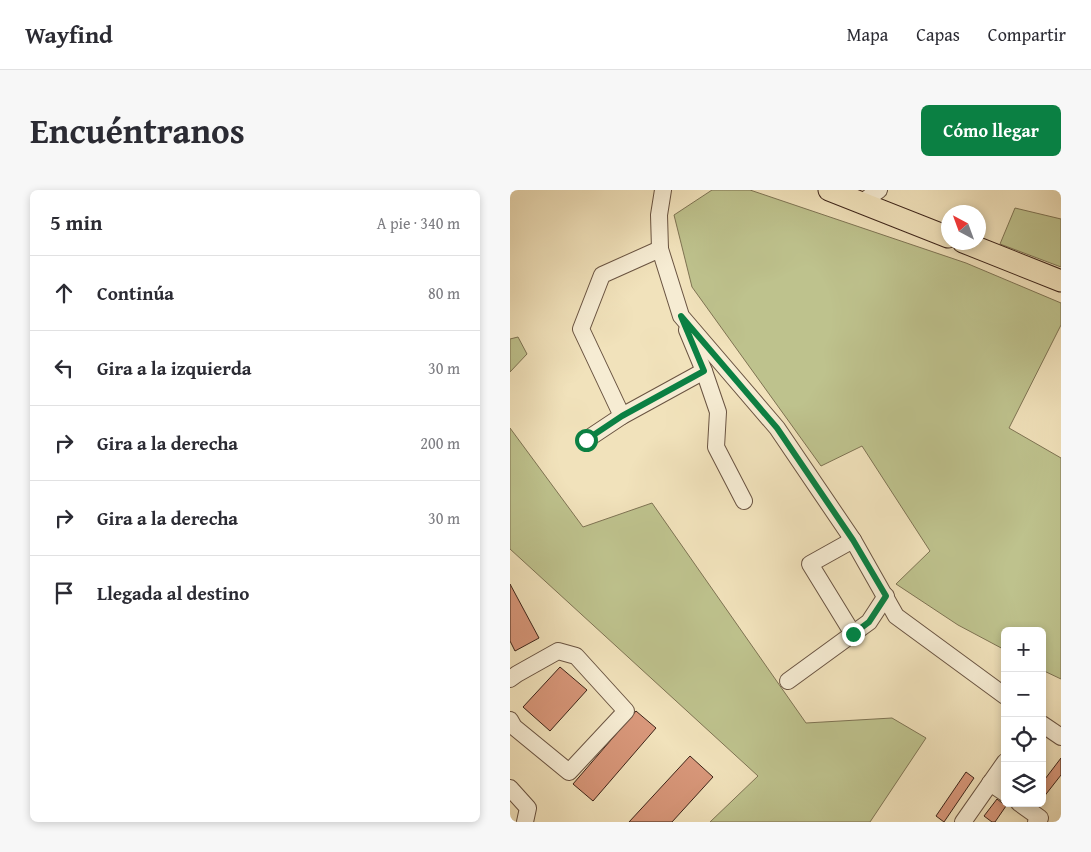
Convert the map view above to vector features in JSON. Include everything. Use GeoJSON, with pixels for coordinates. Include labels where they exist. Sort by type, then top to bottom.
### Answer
{"type":"FeatureCollection","features":[{"type":"Feature","properties":{"kind":"main road"},"geometry":{"type":"LineString","coordinates":[[829,190],[941,234]]}},
{"type":"Feature","properties":{"kind":"main road"},"geometry":{"type":"LineString","coordinates":[[983,250],[1061,281]]}},
{"type":"Feature","properties":{"kind":"street"},"geometry":{"type":"LineString","coordinates":[[861,202],[878,190]]}},
{"type":"Feature","properties":{"kind":"street"},"geometry":{"type":"LineString","coordinates":[[663,191],[659,215],[660,249],[681,316],[704,371],[718,412],[716,448],[744,501]]}},
{"type":"Feature","properties":{"kind":"street"},"geometry":{"type":"LineString","coordinates":[[622,416],[581,329],[602,275],[660,249]]}},
{"type":"Feature","properties":{"kind":"street"},"geometry":{"type":"LineString","coordinates":[[681,316],[777,428],[853,540],[896,616],[1001,693]]}},
{"type":"Feature","properties":{"kind":"street"},"geometry":{"type":"LineString","coordinates":[[586,440],[622,416],[704,371]]}},
{"type":"Feature","properties":{"kind":"street"},"geometry":{"type":"LineString","coordinates":[[853,540],[810,564],[853,634]]}},
{"type":"Feature","properties":{"kind":"street"},"geometry":{"type":"LineString","coordinates":[[788,681],[869,622],[886,596]]}},
{"type":"Feature","properties":{"kind":"street"},"geometry":{"type":"LineString","coordinates":[[510,679],[558,651],[576,656],[626,711],[569,772],[514,727],[510,720]]}},
{"type":"Feature","properties":{"kind":"street"},"geometry":{"type":"LineString","coordinates":[[1046,727],[1061,737]]}},
{"type":"Feature","properties":{"kind":"street"},"geometry":{"type":"LineString","coordinates":[[963,822],[1001,768]]}},
{"type":"Feature","properties":{"kind":"street"},"geometry":{"type":"LineString","coordinates":[[990,783],[1001,790]]}},
{"type":"Feature","properties":{"kind":"street"},"geometry":{"type":"LineString","coordinates":[[510,788],[528,808],[524,822]]}},
{"type":"Feature","properties":{"kind":"street"},"geometry":{"type":"LineString","coordinates":[[1025,807],[1040,818],[1036,822]]}},
{"type":"Feature","properties":{"kind":"green space"},"geometry":{"type":"Polygon","coordinates":[[[712,190],[750,190],[966,263],[1061,303],[1061,325],[1009,428],[1061,458],[1061,679],[1046,672],[1046,627],[1001,627],[1001,648],[958,625],[896,584],[930,551],[862,446],[821,466],[692,287],[674,215],[712,190]]]}},
{"type":"Feature","properties":{"kind":"green space"},"geometry":{"type":"Polygon","coordinates":[[[1015,208],[1061,219],[1061,267],[1000,244],[1015,208]]]}},
{"type":"Feature","properties":{"kind":"green space"},"geometry":{"type":"Polygon","coordinates":[[[518,337],[527,354],[510,372],[510,339],[518,337]]]}},
{"type":"Feature","properties":{"kind":"green space"},"geometry":{"type":"Polygon","coordinates":[[[510,428],[583,527],[652,503],[806,723],[892,718],[926,738],[870,822],[710,822],[758,776],[510,549],[510,428]]]}},
{"type":"Feature","properties":{"kind":"building"},"geometry":{"type":"Polygon","coordinates":[[[510,584],[539,638],[515,651],[510,641],[510,584]]]}},
{"type":"Feature","properties":{"kind":"building"},"geometry":{"type":"Polygon","coordinates":[[[560,667],[587,690],[550,731],[523,707],[560,667]]]}},
{"type":"Feature","properties":{"kind":"building"},"geometry":{"type":"Polygon","coordinates":[[[636,711],[656,728],[593,801],[573,784],[636,711]]]}},
{"type":"Feature","properties":{"kind":"building"},"geometry":{"type":"Polygon","coordinates":[[[690,756],[713,777],[672,822],[629,822],[690,756]]]}},
{"type":"Feature","properties":{"kind":"building"},"geometry":{"type":"Polygon","coordinates":[[[1061,758],[1061,775],[1046,794],[1046,778],[1061,758]]]}},
{"type":"Feature","properties":{"kind":"building"},"geometry":{"type":"Polygon","coordinates":[[[966,772],[974,778],[944,822],[936,816],[966,772]]]}},
{"type":"Feature","properties":{"kind":"building"},"geometry":{"type":"Polygon","coordinates":[[[997,799],[1001,802],[1001,807],[1005,807],[995,822],[984,816],[997,799]]]}},
{"type":"Feature","properties":{"kind":"route"},"geometry":{"type":"LineString","coordinates":[[586,440],[622,416],[704,371],[681,316],[777,428],[853,540],[886,596],[869,622],[853,634]]}}]}
